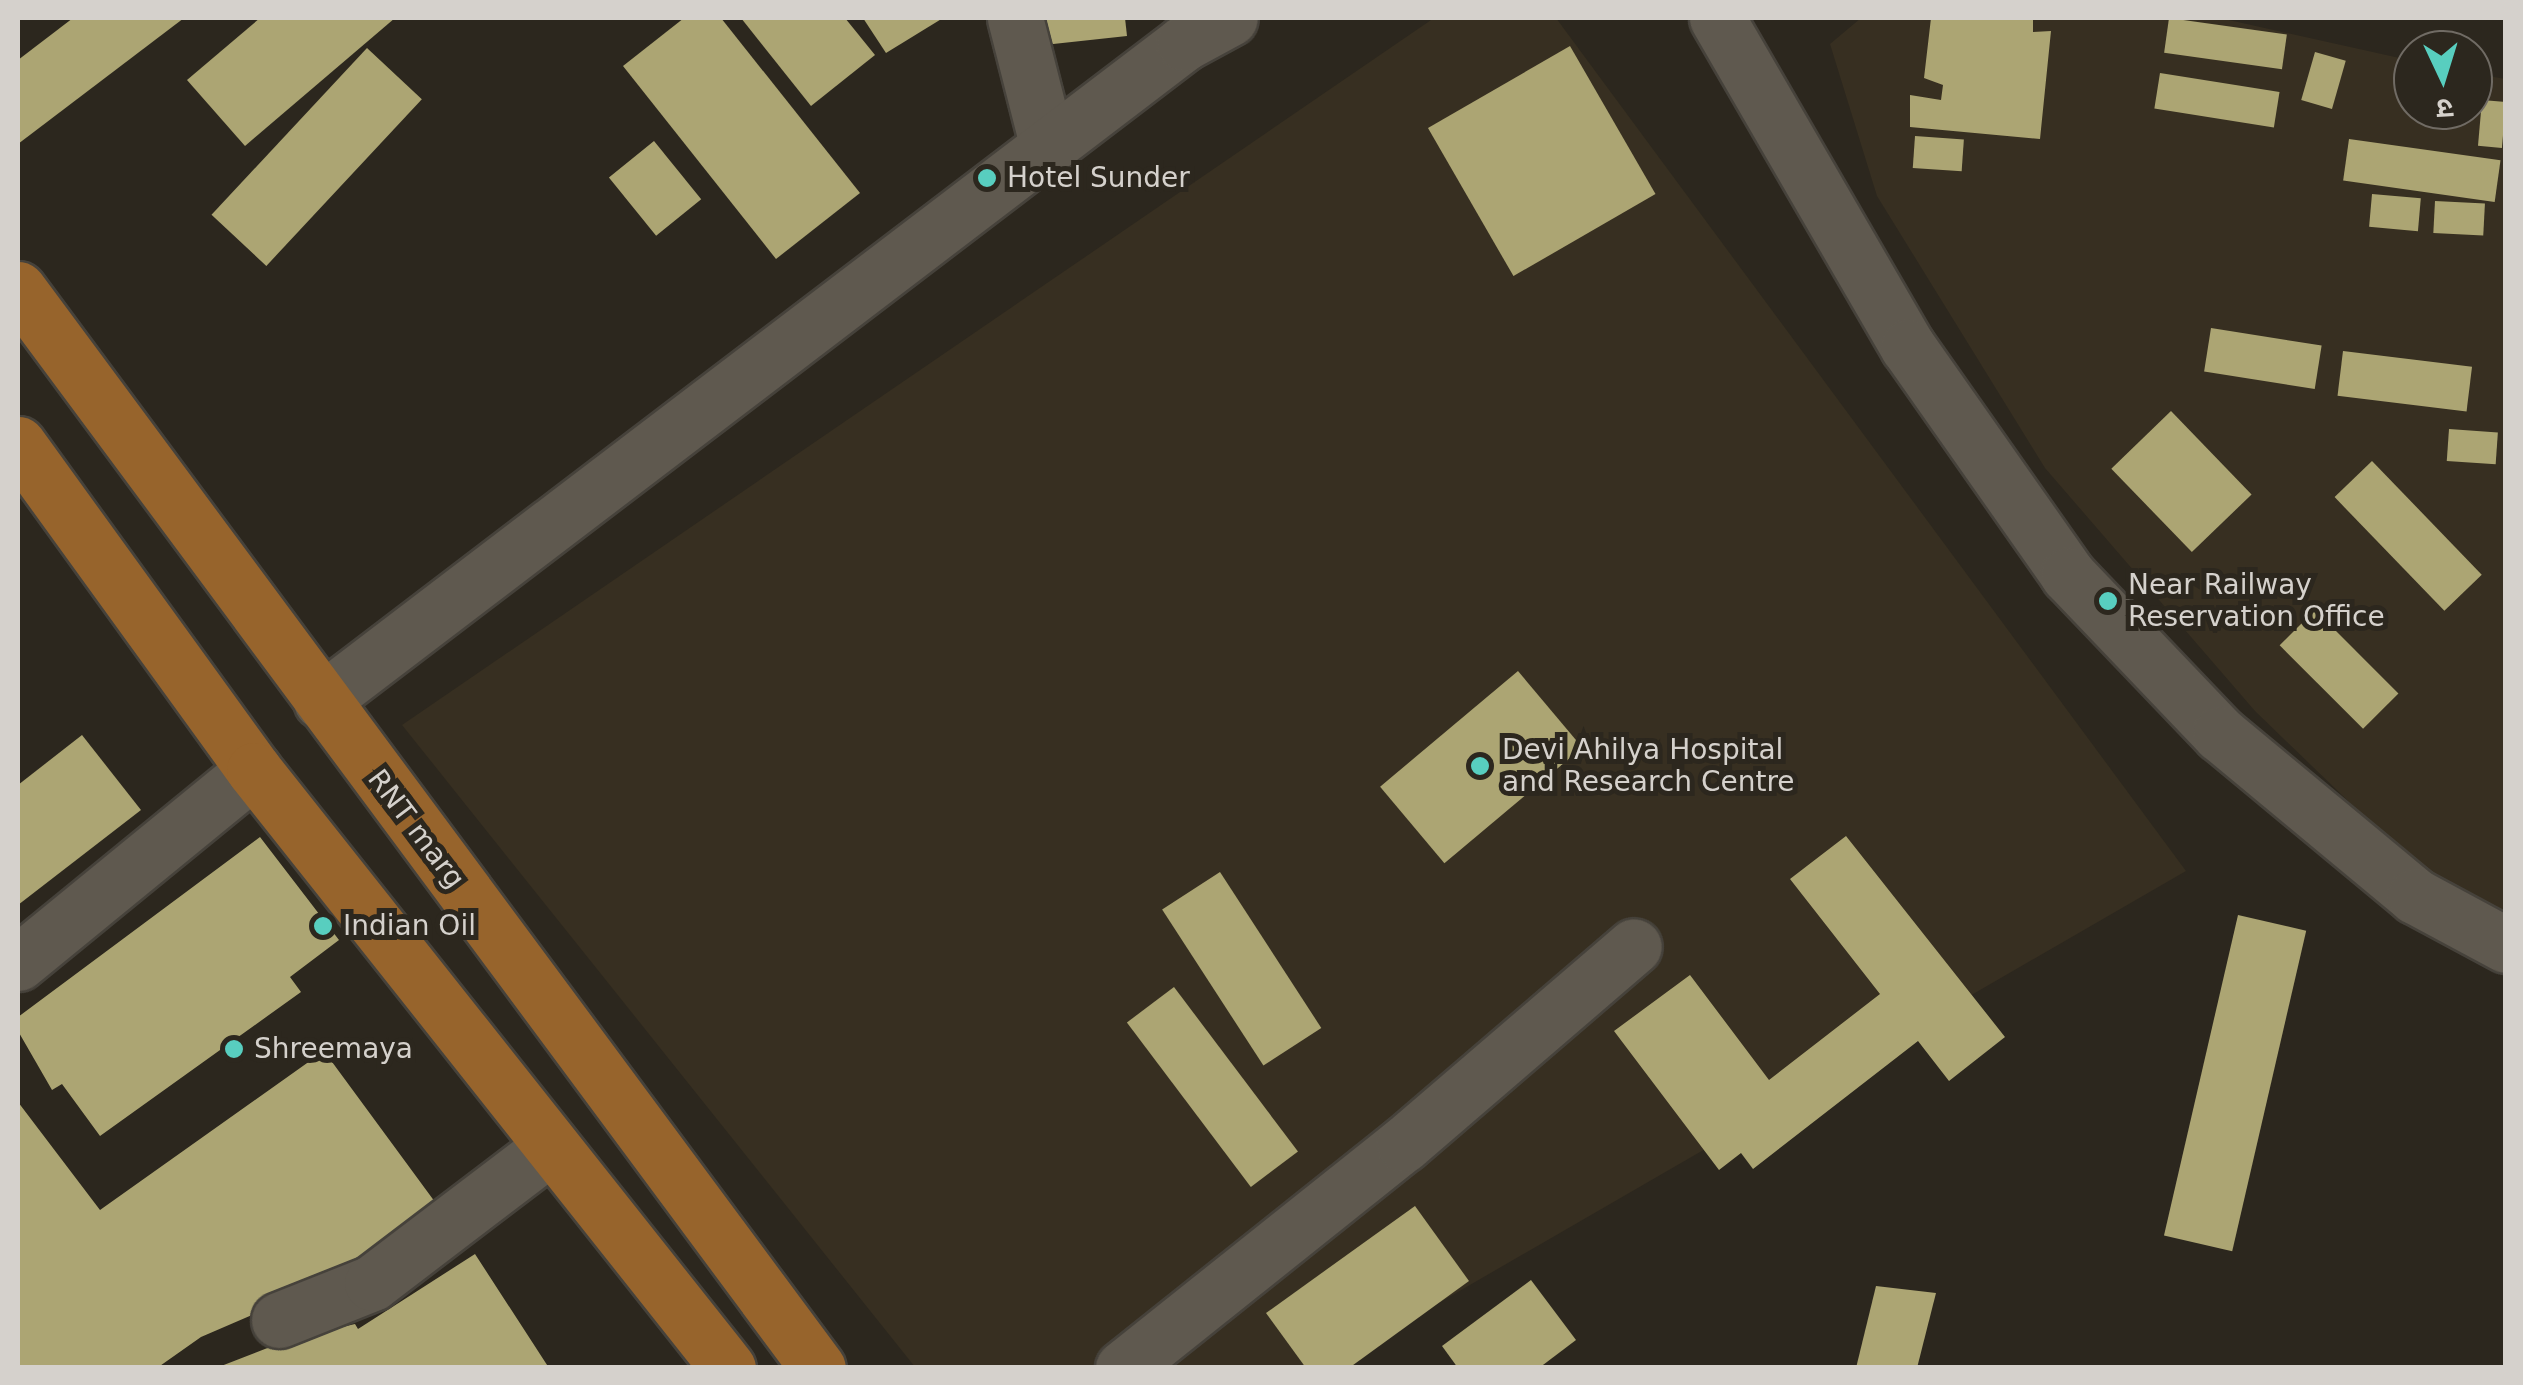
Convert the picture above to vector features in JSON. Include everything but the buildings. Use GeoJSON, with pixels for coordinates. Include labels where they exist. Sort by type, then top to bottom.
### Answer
{"type":"FeatureCollection","features":[{"type":"Feature","properties":{"kind":"main road","name":"RNT marg"},"geometry":{"type":"LineString","coordinates":[[18,289],[818,1368]]}},
{"type":"Feature","properties":{"kind":"main road"},"geometry":{"type":"LineString","coordinates":[[18,444],[254,770],[728,1368]]}},
{"type":"Feature","properties":{"kind":"street"},"geometry":{"type":"LineString","coordinates":[[1014,18],[1048,147]]}},
{"type":"Feature","properties":{"kind":"street"},"geometry":{"type":"LineString","coordinates":[[321,701],[1184,43],[1230,18]]}},
{"type":"Feature","properties":{"kind":"street"},"geometry":{"type":"LineString","coordinates":[[1717,18],[1908,348],[2068,576],[2220,734],[2415,896],[2506,945]]}},
{"type":"Feature","properties":{"kind":"street"},"geometry":{"type":"LineString","coordinates":[[18,963],[254,770]]}},
{"type":"Feature","properties":{"kind":"street"},"geometry":{"type":"LineString","coordinates":[[1123,1368],[1404,1144],[1634,946]]}},
{"type":"Feature","properties":{"kind":"street"},"geometry":{"type":"LineString","coordinates":[[278,1320],[372,1283],[552,1146]]}},
{"type":"Feature","properties":{"kind":"shaded area"},"geometry":{"type":"Polygon","coordinates":[[[1434,18],[1556,18],[2186,871],[1328,1367],[915,1367],[402,725],[1434,18]]]}},
{"type":"Feature","properties":{"kind":"shaded area"},"geometry":{"type":"Polygon","coordinates":[[[1861,18],[2220,18],[2393,57],[2393,130],[2493,130],[2493,77],[2505,79],[2505,917],[2431,881],[2255,711],[2045,468],[1877,196],[1830,44],[1861,18]]]}},
{"type":"Feature","properties":{"kind":"place","name":"Hotel Sunder"},"geometry":{"type":"Point","coordinates":[987,178]}},
{"type":"Feature","properties":{"kind":"place","name":"Near Railway Reservation Office"},"geometry":{"type":"Point","coordinates":[2108,601]}},
{"type":"Feature","properties":{"kind":"place","name":"Devi Ahilya Hospital and Research Centre"},"geometry":{"type":"Point","coordinates":[1480,766]}},
{"type":"Feature","properties":{"kind":"place","name":"Indian Oil"},"geometry":{"type":"Point","coordinates":[323,926]}},
{"type":"Feature","properties":{"kind":"place","name":"Shreemaya"},"geometry":{"type":"Point","coordinates":[234,1049]}}]}
